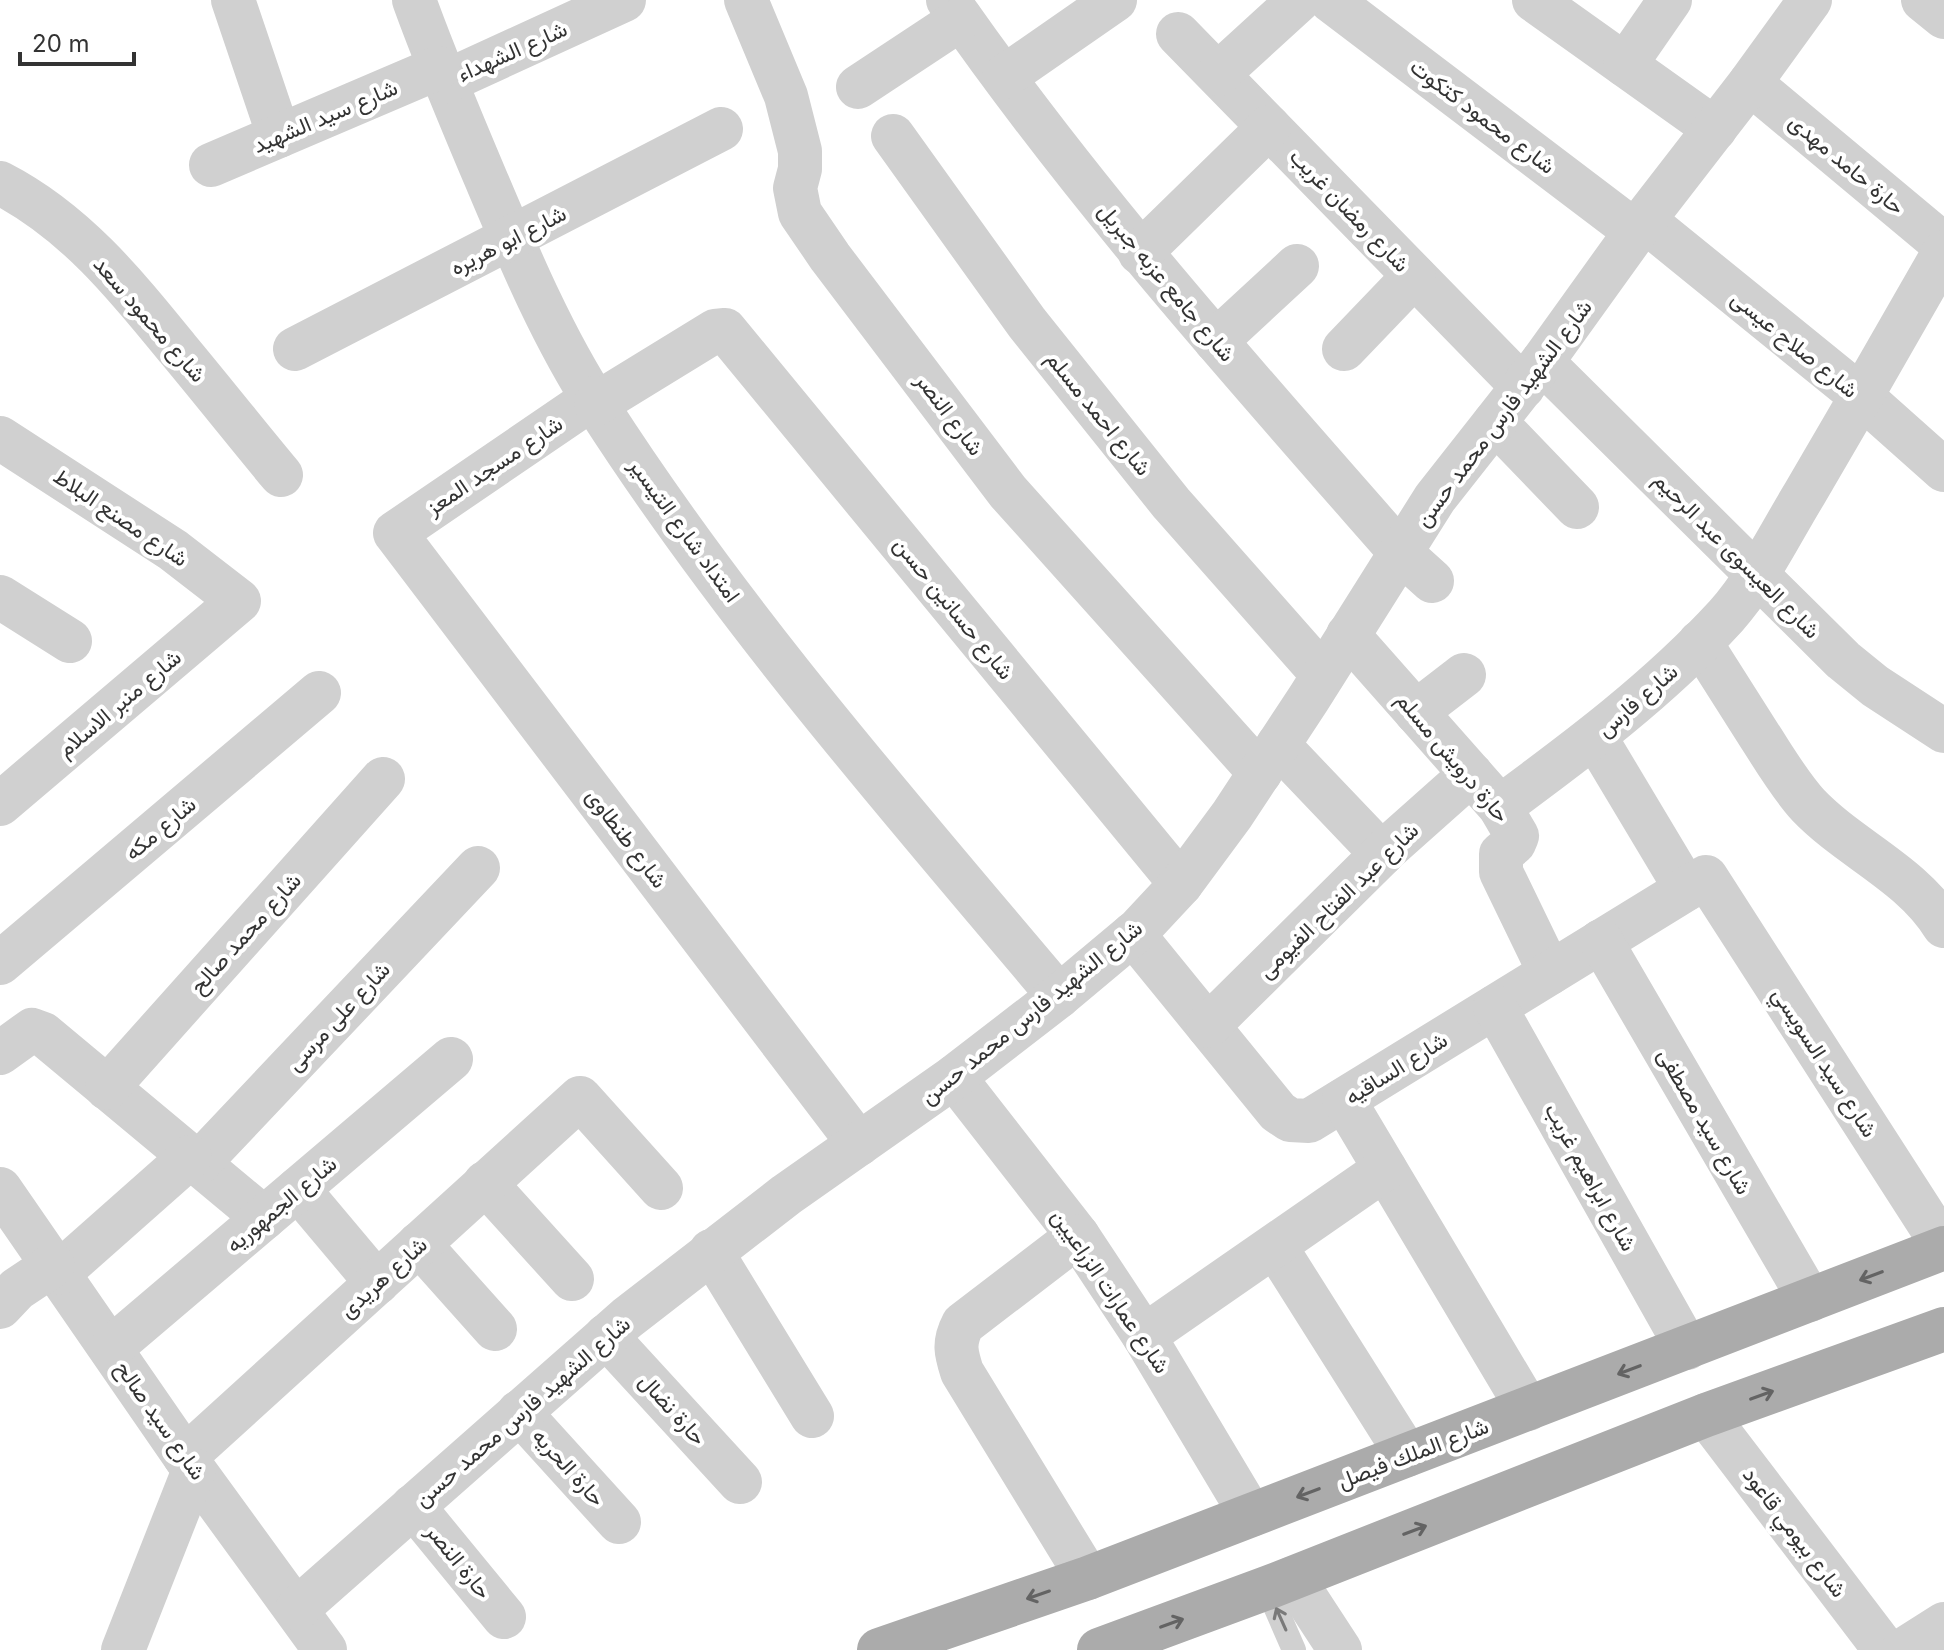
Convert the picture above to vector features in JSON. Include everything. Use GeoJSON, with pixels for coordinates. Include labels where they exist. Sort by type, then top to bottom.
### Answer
{"type":"FeatureCollection","features":[{"type":"Feature","properties":{"kind":"main road","name":"شارع الملك فيصل"},"geometry":{"type":"LineString","coordinates":[[879,1650],[1088,1578],[1944,1248]]}},
{"type":"Feature","properties":{"kind":"main road"},"geometry":{"type":"LineString","coordinates":[[1099,1650],[1280,1583],[1706,1415],[1944,1329]]}},
{"type":"Feature","properties":{"kind":"street"},"geometry":{"type":"LineString","coordinates":[[233,0],[279,136]]}},
{"type":"Feature","properties":{"kind":"street","name":"امتداد شارع التيسير"},"geometry":{"type":"LineString","coordinates":[[414,0],[511,239],[553,329],[594,401],[722,583],[873,775],[1059,996]]}},
{"type":"Feature","properties":{"kind":"street","name":"شارع الشهداء"},"geometry":{"type":"LineString","coordinates":[[442,75],[624,0]]}},
{"type":"Feature","properties":{"kind":"street","name":"شارع النصر"},"geometry":{"type":"LineString","coordinates":[[746,0],[786,96],[800,151],[800,169],[795,188],[800,213],[830,257],[1008,492],[1269,759],[1382,854]]}},
{"type":"Feature","properties":{"kind":"street"},"geometry":{"type":"LineString","coordinates":[[1004,77],[1115,0]]}},
{"type":"Feature","properties":{"kind":"street"},"geometry":{"type":"LineString","coordinates":[[1218,74],[1299,0]]}},
{"type":"Feature","properties":{"kind":"street","name":"شارع محمود كتكوت"},"geometry":{"type":"LineString","coordinates":[[1330,0],[1640,226]]}},
{"type":"Feature","properties":{"kind":"street"},"geometry":{"type":"LineString","coordinates":[[1625,65],[1670,0]]}},
{"type":"Feature","properties":{"kind":"street","name":"شارع الشهيد فارس محمد حسن"},"geometry":{"type":"LineString","coordinates":[[297,1609],[606,1336],[711,1251],[954,1077],[1059,996],[1133,934],[1181,884],[1269,759],[1348,635],[1416,567],[1435,498],[1532,375],[1810,0]]}},
{"type":"Feature","properties":{"kind":"street"},"geometry":{"type":"LineString","coordinates":[[1923,0],[1944,17]]}},
{"type":"Feature","properties":{"kind":"street"},"geometry":{"type":"LineString","coordinates":[[1548,4],[1625,65],[1715,129]]}},
{"type":"Feature","properties":{"kind":"street"},"geometry":{"type":"LineString","coordinates":[[858,87],[955,10]]}},
{"type":"Feature","properties":{"kind":"street","name":"شارع جامع عزبه جبريل"},"geometry":{"type":"LineString","coordinates":[[955,10],[1045,135],[1140,253],[1416,567]]}},
{"type":"Feature","properties":{"kind":"street","name":"شارع رمضان غريب"},"geometry":{"type":"LineString","coordinates":[[1178,34],[1414,276],[1532,375]]}},
{"type":"Feature","properties":{"kind":"street","name":"شارع سيد الشهيد"},"geometry":{"type":"LineString","coordinates":[[211,165],[442,75]]}},
{"type":"Feature","properties":{"kind":"street","name":"حارة حامد مهدى"},"geometry":{"type":"LineString","coordinates":[[1750,83],[1944,245]]}},
{"type":"Feature","properties":{"kind":"street"},"geometry":{"type":"LineString","coordinates":[[1140,253],[1269,127]]}},
{"type":"Feature","properties":{"kind":"street","name":"شارع ابو هريره"},"geometry":{"type":"LineString","coordinates":[[295,349],[721,129]]}},
{"type":"Feature","properties":{"kind":"street","name":"شارع احمد مسلم"},"geometry":{"type":"LineString","coordinates":[[893,136],[1027,323],[1171,503],[1323,675]]}},
{"type":"Feature","properties":{"kind":"street","name":"شارع محمود سعد"},"geometry":{"type":"LineString","coordinates":[[0,183],[26,197],[76,234],[125,284],[281,475]]}},
{"type":"Feature","properties":{"kind":"street","name":"شارع صلاح عيسى"},"geometry":{"type":"LineString","coordinates":[[1640,226],[1862,397],[1944,470]]}},
{"type":"Feature","properties":{"kind":"street","name":"شارع فارس"},"geometry":{"type":"LineString","coordinates":[[1500,807],[1595,737],[1728,614],[1757,574],[1944,252]]}},
{"type":"Feature","properties":{"kind":"street"},"geometry":{"type":"LineString","coordinates":[[1216,341],[1297,266]]}},
{"type":"Feature","properties":{"kind":"street"},"geometry":{"type":"LineString","coordinates":[[1344,349],[1414,276]]}},
{"type":"Feature","properties":{"kind":"street","name":"شارع مسجد المعز"},"geometry":{"type":"LineString","coordinates":[[395,533],[594,401],[715,331],[727,332]]}},
{"type":"Feature","properties":{"kind":"street","name":"شارع حسانين حسن"},"geometry":{"type":"LineString","coordinates":[[727,332],[1181,884]]}},
{"type":"Feature","properties":{"kind":"street","name":"شارع العيسوى عبد الرحيم"},"geometry":{"type":"LineString","coordinates":[[1532,375],[1757,574],[1843,660],[1875,686],[1944,731]]}},
{"type":"Feature","properties":{"kind":"street"},"geometry":{"type":"LineString","coordinates":[[1495,422],[1577,507]]}},
{"type":"Feature","properties":{"kind":"street","name":"شارع مصنع البلاط"},"geometry":{"type":"LineString","coordinates":[[0,438],[173,550],[239,601]]}},
{"type":"Feature","properties":{"kind":"street","name":"شارع طنطاوى"},"geometry":{"type":"LineString","coordinates":[[395,533],[859,1144]]}},
{"type":"Feature","properties":{"kind":"street"},"geometry":{"type":"LineString","coordinates":[[0,597],[70,641]]}},
{"type":"Feature","properties":{"kind":"street","name":"شارع منبر الاسلام"},"geometry":{"type":"LineString","coordinates":[[0,804],[239,601]]}},
{"type":"Feature","properties":{"kind":"street","name":"حارة درويش مسلم"},"geometry":{"type":"LineString","coordinates":[[1348,635],[1500,807],[1517,836],[1514,843],[1501,854],[1501,872],[1550,973]]}},
{"type":"Feature","properties":{"kind":"street"},"geometry":{"type":"LineString","coordinates":[[1700,642],[1806,803],[1827,823],[1898,875],[1944,926]]}},
{"type":"Feature","properties":{"kind":"street"},"geometry":{"type":"LineString","coordinates":[[1416,712],[1464,675]]}},
{"type":"Feature","properties":{"kind":"street","name":"شارع مكه"},"geometry":{"type":"LineString","coordinates":[[0,963],[319,693]]}},
{"type":"Feature","properties":{"kind":"street","name":"شارع سيد السويسي"},"geometry":{"type":"LineString","coordinates":[[1595,737],[1944,1248]]}},
{"type":"Feature","properties":{"kind":"street","name":"شارع عبد الفتاح الفيومى"},"geometry":{"type":"LineString","coordinates":[[1208,1026],[1382,854],[1471,774]]}},
{"type":"Feature","properties":{"kind":"street","name":"شارع محمد صالح"},"geometry":{"type":"LineString","coordinates":[[107,1088],[383,779]]}},
{"type":"Feature","properties":{"kind":"street","name":"شارع على مرسى"},"geometry":{"type":"LineString","coordinates":[[0,1307],[17,1289],[56,1269],[194,1160],[478,868]]}},
{"type":"Feature","properties":{"kind":"street","name":"شارع الساقيه"},"geometry":{"type":"LineString","coordinates":[[1133,934],[1278,1112],[1290,1120],[1309,1121],[1696,883]]}},
{"type":"Feature","properties":{"kind":"street","name":"شارع سيد مصطفى"},"geometry":{"type":"LineString","coordinates":[[1601,941],[1810,1300]]}},
{"type":"Feature","properties":{"kind":"street","name":"شارع ابراهيم غريب"},"geometry":{"type":"LineString","coordinates":[[1495,1007],[1687,1348]]}},
{"type":"Feature","properties":{"kind":"street"},"geometry":{"type":"LineString","coordinates":[[0,1053],[32,1030],[43,1034],[264,1218]]}},
{"type":"Feature","properties":{"kind":"street","name":"شارع الجمهوريه"},"geometry":{"type":"LineString","coordinates":[[111,1348],[451,1059]]}},
{"type":"Feature","properties":{"kind":"street","name":"شارع عمارات الزراعيين"},"geometry":{"type":"LineString","coordinates":[[954,1077],[1078,1236],[1144,1336],[1251,1515]]}},
{"type":"Feature","properties":{"kind":"street","name":"شارع هريدى"},"geometry":{"type":"LineString","coordinates":[[190,1463],[377,1283],[580,1098],[661,1188]]}},
{"type":"Feature","properties":{"kind":"street"},"geometry":{"type":"LineString","coordinates":[[1344,1100],[1528,1409]]}},
{"type":"Feature","properties":{"kind":"street"},"geometry":{"type":"LineString","coordinates":[[1144,1336],[1385,1169]]}},
{"type":"Feature","properties":{"kind":"street"},"geometry":{"type":"LineString","coordinates":[[485,1183],[572,1279]]}},
{"type":"Feature","properties":{"kind":"street","name":"شارع سيد صالح"},"geometry":{"type":"LineString","coordinates":[[0,1189],[190,1463],[325,1650]]}},
{"type":"Feature","properties":{"kind":"street"},"geometry":{"type":"LineString","coordinates":[[298,1189],[377,1283]]}},
{"type":"Feature","properties":{"kind":"street"},"geometry":{"type":"LineString","coordinates":[[1078,1236],[963,1324],[955,1350],[962,1372],[1088,1578]]}},
{"type":"Feature","properties":{"kind":"street"},"geometry":{"type":"LineString","coordinates":[[419,1244],[495,1329]]}},
{"type":"Feature","properties":{"kind":"street"},"geometry":{"type":"LineString","coordinates":[[1275,1246],[1407,1455]]}},
{"type":"Feature","properties":{"kind":"street"},"geometry":{"type":"LineString","coordinates":[[711,1251],[812,1416]]}},
{"type":"Feature","properties":{"kind":"street","name":"حارة نضال"},"geometry":{"type":"LineString","coordinates":[[606,1336],[740,1482]]}},
{"type":"Feature","properties":{"kind":"street","name":"حارة الحريه"},"geometry":{"type":"LineString","coordinates":[[519,1412],[619,1522]]}},
{"type":"Feature","properties":{"kind":"street","name":"شارع بيومي قاعود"},"geometry":{"type":"LineString","coordinates":[[1706,1415],[1885,1650]]}},
{"type":"Feature","properties":{"kind":"street"},"geometry":{"type":"LineString","coordinates":[[123,1650],[190,1463]]}},
{"type":"Feature","properties":{"kind":"street","name":"حارة النصر"},"geometry":{"type":"LineString","coordinates":[[413,1506],[504,1617]]}},
{"type":"Feature","properties":{"kind":"street"},"geometry":{"type":"LineString","coordinates":[[1280,1583],[1340,1650]]}},
{"type":"Feature","properties":{"kind":"street"},"geometry":{"type":"LineString","coordinates":[[1903,1650],[1944,1624]]}},
{"type":"Feature","properties":{"kind":"lane"},"geometry":{"type":"LineString","coordinates":[[1280,1583],[1294,1650]]}}]}
